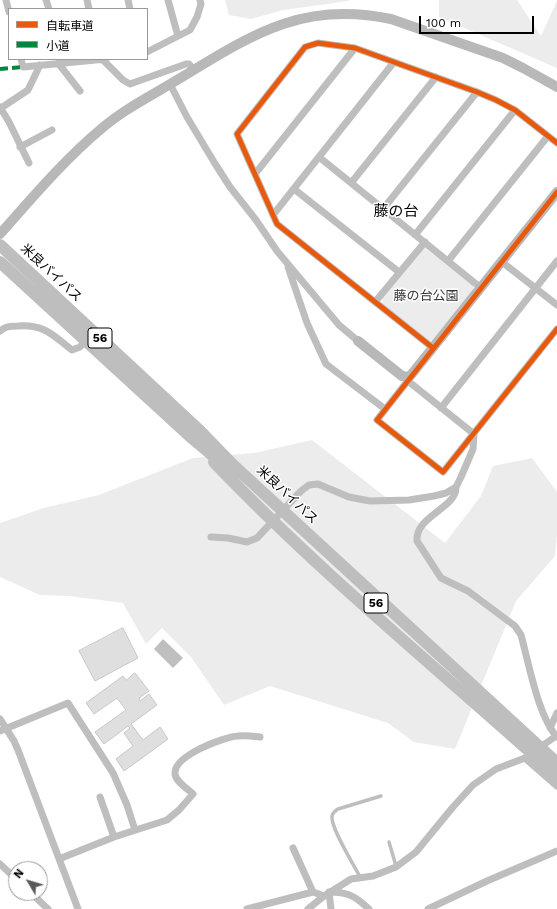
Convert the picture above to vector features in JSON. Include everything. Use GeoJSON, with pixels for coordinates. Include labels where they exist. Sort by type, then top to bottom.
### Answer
{"type":"FeatureCollection","features":[{"type":"Feature","properties":{"kind":"main road","name":"米良バイパス"},"geometry":{"type":"LineString","coordinates":[[0,245],[89,335],[197,435],[280,515],[557,770]]}},
{"type":"Feature","properties":{"kind":"main road","name":"米良バイパス"},"geometry":{"type":"LineString","coordinates":[[0,262],[89,335]]}},
{"type":"Feature","properties":{"kind":"main road","name":"米良バイパス"},"geometry":{"type":"LineString","coordinates":[[197,435],[233,465],[557,763]]}},
{"type":"Feature","properties":{"kind":"main road"},"geometry":{"type":"LineString","coordinates":[[197,435],[242,467],[557,754]]}},
{"type":"Feature","properties":{"kind":"main road"},"geometry":{"type":"LineString","coordinates":[[197,435],[258,505],[352,595],[400,639],[557,776]]}},
{"type":"Feature","properties":{"kind":"street"},"geometry":{"type":"LineString","coordinates":[[168,0],[178,36]]}},
{"type":"Feature","properties":{"kind":"street"},"geometry":{"type":"LineString","coordinates":[[148,51],[190,30],[197,17],[200,0]]}},
{"type":"Feature","properties":{"kind":"street"},"geometry":{"type":"LineString","coordinates":[[0,234],[80,147],[100,129],[128,108],[245,39],[276,24],[293,18],[314,14],[347,12],[374,15],[391,19],[477,49],[523,68],[557,88]]}},
{"type":"Feature","properties":{"kind":"street"},"geometry":{"type":"LineString","coordinates":[[433,348],[277,224],[237,134],[305,47],[318,43],[355,48],[477,92],[515,110],[557,143]]}},
{"type":"Feature","properties":{"kind":"street"},"geometry":{"type":"LineString","coordinates":[[255,174],[355,48]]}},
{"type":"Feature","properties":{"kind":"street"},"geometry":{"type":"LineString","coordinates":[[21,60],[23,67],[60,61],[81,60]]}},
{"type":"Feature","properties":{"kind":"street"},"geometry":{"type":"LineString","coordinates":[[103,60],[123,80],[130,84],[186,64],[189,64],[194,70]]}},
{"type":"Feature","properties":{"kind":"street"},"geometry":{"type":"LineString","coordinates":[[60,61],[80,90]]}},
{"type":"Feature","properties":{"kind":"street"},"geometry":{"type":"LineString","coordinates":[[273,215],[394,62]]}},
{"type":"Feature","properties":{"kind":"street"},"geometry":{"type":"LineString","coordinates":[[29,163],[0,108],[28,90],[40,65]]}},
{"type":"Feature","properties":{"kind":"street"},"geometry":{"type":"LineString","coordinates":[[351,183],[436,77]]}},
{"type":"Feature","properties":{"kind":"street"},"geometry":{"type":"LineString","coordinates":[[170,84],[187,117],[226,181],[287,263],[338,325],[402,376],[409,377],[415,371]]}},
{"type":"Feature","properties":{"kind":"street"},"geometry":{"type":"LineString","coordinates":[[383,209],[477,92]]}},
{"type":"Feature","properties":{"kind":"street"},"geometry":{"type":"LineString","coordinates":[[415,235],[515,110]]}},
{"type":"Feature","properties":{"kind":"street"},"geometry":{"type":"LineString","coordinates":[[20,147],[52,130]]}},
{"type":"Feature","properties":{"kind":"street"},"geometry":{"type":"LineString","coordinates":[[448,261],[548,136]]}},
{"type":"Feature","properties":{"kind":"street"},"geometry":{"type":"LineString","coordinates":[[319,157],[481,288]]}},
{"type":"Feature","properties":{"kind":"street"},"geometry":{"type":"LineString","coordinates":[[294,189],[399,272]]}},
{"type":"Feature","properties":{"kind":"street"},"geometry":{"type":"LineString","coordinates":[[557,192],[377,420],[443,472],[557,329]]}},
{"type":"Feature","properties":{"kind":"street"},"geometry":{"type":"LineString","coordinates":[[375,302],[425,242]]}},
{"type":"Feature","properties":{"kind":"street"},"geometry":{"type":"LineString","coordinates":[[441,408],[557,261]]}},
{"type":"Feature","properties":{"kind":"street"},"geometry":{"type":"LineString","coordinates":[[502,262],[557,305]]}},
{"type":"Feature","properties":{"kind":"street"},"geometry":{"type":"LineString","coordinates":[[287,263],[307,323],[326,364],[385,409]]}},
{"type":"Feature","properties":{"kind":"street"},"geometry":{"type":"LineString","coordinates":[[0,331],[5,327],[14,326],[29,325],[38,327],[47,330],[72,350],[80,347],[89,335]]}},
{"type":"Feature","properties":{"kind":"street"},"geometry":{"type":"LineString","coordinates":[[408,381],[474,434]]}},
{"type":"Feature","properties":{"kind":"street"},"geometry":{"type":"LineString","coordinates":[[308,909],[327,894],[351,879],[373,876],[396,867],[416,852],[452,807],[473,785],[496,769],[525,758],[556,737],[550,728],[539,702],[521,635],[515,626],[468,591],[441,578],[417,541],[417,535],[422,526],[450,501],[456,491],[456,487],[473,449],[474,434]]}},
{"type":"Feature","properties":{"kind":"street"},"geometry":{"type":"LineString","coordinates":[[211,536],[247,542],[258,538],[301,491],[309,485],[318,484],[349,497],[370,501],[409,500],[434,496],[446,493],[456,487]]}},
{"type":"Feature","properties":{"kind":"street"},"geometry":{"type":"LineString","coordinates":[[3,730],[68,703],[113,773],[127,805],[135,830]]}},
{"type":"Feature","properties":{"kind":"street"},"geometry":{"type":"LineString","coordinates":[[550,728],[557,713]]}},
{"type":"Feature","properties":{"kind":"street"},"geometry":{"type":"LineString","coordinates":[[0,720],[3,730],[18,750],[78,909]]}},
{"type":"Feature","properties":{"kind":"street"},"geometry":{"type":"LineString","coordinates":[[59,859],[114,837],[167,820],[179,810],[193,794],[176,778],[174,772],[176,766],[184,759],[210,743],[237,736],[260,737]]}},
{"type":"Feature","properties":{"kind":"street"},"geometry":{"type":"LineString","coordinates":[[525,758],[557,786]]}},
{"type":"Feature","properties":{"kind":"street"},"geometry":{"type":"LineString","coordinates":[[100,798],[114,837]]}},
{"type":"Feature","properties":{"kind":"street"},"geometry":{"type":"LineString","coordinates":[[293,848],[313,892]]}},
{"type":"Feature","properties":{"kind":"street"},"geometry":{"type":"LineString","coordinates":[[428,909],[487,881],[557,851]]}},
{"type":"Feature","properties":{"kind":"street"},"geometry":{"type":"LineString","coordinates":[[0,864],[8,872]]}},
{"type":"Feature","properties":{"kind":"street"},"geometry":{"type":"LineString","coordinates":[[247,909],[313,892],[327,894],[342,892],[352,896],[369,909]]}},
{"type":"Feature","properties":{"kind":"street"},"geometry":{"type":"LineString","coordinates":[[327,894],[331,909]]}},
{"type":"Feature","properties":{"kind":"street"},"geometry":{"type":"LineString","coordinates":[[40,901],[48,909]]}},
{"type":"Feature","properties":{"kind":"lane"},"geometry":{"type":"LineString","coordinates":[[360,877],[336,832],[332,817],[335,810],[381,796]]}},
{"type":"Feature","properties":{"kind":"lane"},"geometry":{"type":"LineString","coordinates":[[389,842],[396,867]]}},
{"type":"Feature","properties":{"kind":"green space"},"geometry":{"type":"Polygon","coordinates":[[[225,0],[349,1],[283,10],[251,19],[229,15],[225,0]]]}},
{"type":"Feature","properties":{"kind":"green space"},"geometry":{"type":"Polygon","coordinates":[[[439,0],[517,0],[541,36],[557,1],[557,68],[439,17],[439,0]]]}},
{"type":"Feature","properties":{"kind":"green space","name":"藤の台公園"},"geometry":{"type":"Polygon","coordinates":[[[424,247],[473,285],[473,290],[433,340],[429,341],[383,304],[382,298],[424,247]]]}},
{"type":"Feature","properties":{"kind":"green space"},"geometry":{"type":"Polygon","coordinates":[[[312,440],[445,543],[481,496],[493,466],[532,458],[557,492],[557,534],[555,556],[516,601],[455,749],[414,742],[388,723],[270,686],[224,705],[191,657],[162,628],[146,644],[123,603],[70,596],[40,595],[0,577],[0,523],[44,508],[99,495],[193,458],[254,453],[312,440]]]}},
{"type":"Feature","properties":{"kind":"shaded area"},"geometry":{"type":"Polygon","coordinates":[[[163,639],[183,658],[173,668],[154,649],[163,639]]]}},
{"type":"Feature","properties":{"kind":"building"},"geometry":{"type":"Polygon","coordinates":[[[123,628],[138,658],[95,681],[79,651],[123,628]]]}},
{"type":"Feature","properties":{"kind":"building"},"geometry":{"type":"Polygon","coordinates":[[[135,673],[149,691],[139,698],[140,701],[149,694],[157,705],[131,724],[143,740],[160,727],[168,739],[124,771],[116,759],[133,746],[124,733],[130,728],[128,726],[104,744],[95,732],[126,710],[117,698],[94,714],[86,703],[123,676],[126,680],[135,673]]]}},
{"type":"Feature","properties":{"kind":"marked path"},"geometry":{"type":"LineString","coordinates":[[0,69],[23,67]]}},
{"type":"Feature","properties":{"kind":"cycle path"},"geometry":{"type":"LineString","coordinates":[[433,348],[277,224],[237,134],[305,47],[318,43],[355,48],[477,92],[515,110],[557,143]]}},
{"type":"Feature","properties":{"kind":"cycle path"},"geometry":{"type":"LineString","coordinates":[[557,192],[377,420],[443,472],[557,329]]}},
{"type":"Feature","properties":{"kind":"district","name":"藤の台"},"geometry":{"type":"Point","coordinates":[396,212]}}]}
